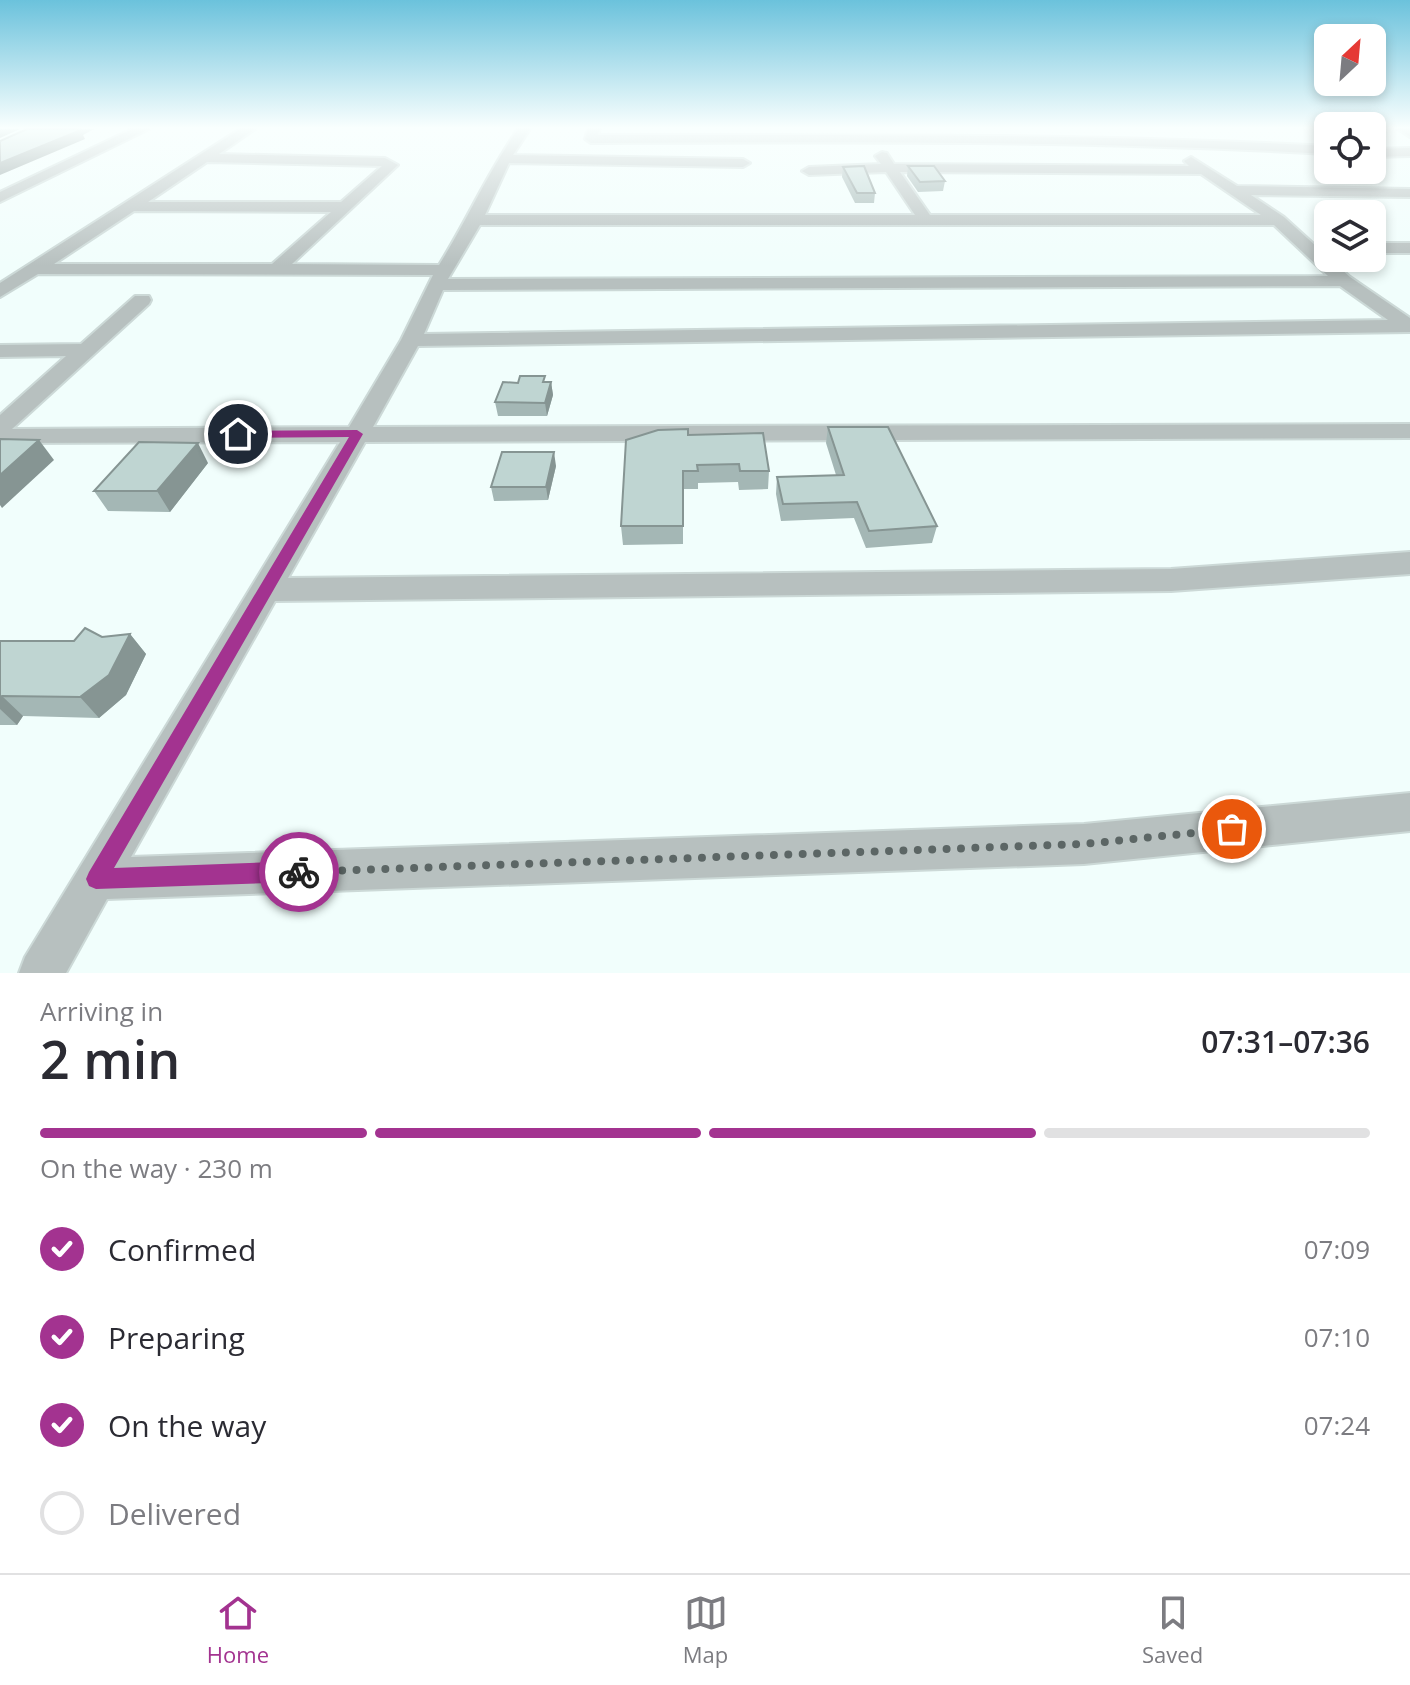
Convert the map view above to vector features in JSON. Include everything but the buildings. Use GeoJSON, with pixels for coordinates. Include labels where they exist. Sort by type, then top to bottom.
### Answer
{"type":"FeatureCollection","features":[{"type":"Feature","properties":{"kind":"street"},"geometry":{"type":"LineString","coordinates":[[0,198],[49,174]]}},
{"type":"Feature","properties":{"kind":"street"},"geometry":{"type":"LineString","coordinates":[[0,291],[179,174]]}},
{"type":"Feature","properties":{"kind":"street"},"geometry":{"type":"LineString","coordinates":[[275,271],[380,174]]}},
{"type":"Feature","properties":{"kind":"street"},"geometry":{"type":"LineString","coordinates":[[41,973],[411,340],[497,174]]}},
{"type":"Feature","properties":{"kind":"street"},"geometry":{"type":"LineString","coordinates":[[894,174],[925,219]]}},
{"type":"Feature","properties":{"kind":"street"},"geometry":{"type":"LineString","coordinates":[[1209,174],[1314,245]]}},
{"type":"Feature","properties":{"kind":"street"},"geometry":{"type":"LineString","coordinates":[[1236,190],[1410,193]]}},
{"type":"Feature","properties":{"kind":"street"},"geometry":{"type":"LineString","coordinates":[[130,206],[341,207]]}},
{"type":"Feature","properties":{"kind":"street"},"geometry":{"type":"LineString","coordinates":[[475,220],[1278,220]]}},
{"type":"Feature","properties":{"kind":"street"},"geometry":{"type":"LineString","coordinates":[[1386,248],[1410,248]]}},
{"type":"Feature","properties":{"kind":"street"},"geometry":{"type":"LineString","coordinates":[[35,269],[275,271],[441,278],[1344,281]]}},
{"type":"Feature","properties":{"kind":"street"},"geometry":{"type":"LineString","coordinates":[[1337,272],[1344,281],[1409,326]]}},
{"type":"Feature","properties":{"kind":"street"},"geometry":{"type":"LineString","coordinates":[[0,427],[142,300]]}},
{"type":"Feature","properties":{"kind":"street"},"geometry":{"type":"LineString","coordinates":[[411,340],[1409,326]]}},
{"type":"Feature","properties":{"kind":"street"},"geometry":{"type":"LineString","coordinates":[[0,351],[83,350]]}},
{"type":"Feature","properties":{"kind":"street"},"geometry":{"type":"LineString","coordinates":[[0,436],[1410,431]]}},
{"type":"Feature","properties":{"kind":"street"},"geometry":{"type":"LineString","coordinates":[[267,590],[1171,580],[1410,563]]}},
{"type":"Feature","properties":{"kind":"street"},"geometry":{"type":"LineString","coordinates":[[96,879],[1084,844],[1410,812]]}},
{"type":"Feature","properties":{"kind":"way so far"},"geometry":{"type":"LineString","coordinates":[[299,872],[1084,844],[1232,829]]}},
{"type":"Feature","properties":{"kind":"route"},"geometry":{"type":"LineString","coordinates":[[238,434],[357,434],[96,879],[299,872]]}}]}
